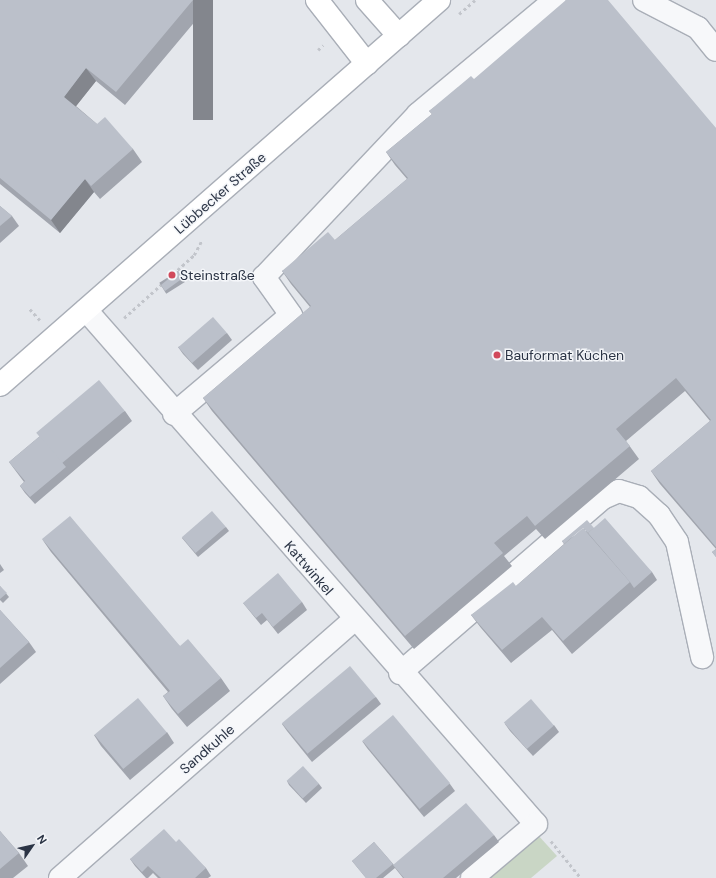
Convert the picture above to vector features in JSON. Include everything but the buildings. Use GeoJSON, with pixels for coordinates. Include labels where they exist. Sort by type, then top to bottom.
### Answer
{"type":"FeatureCollection","features":[{"type":"Feature","properties":{"kind":"main road"},"geometry":{"type":"LineString","coordinates":[[317,0],[367,64]]}},
{"type":"Feature","properties":{"kind":"main road"},"geometry":{"type":"LineString","coordinates":[[367,0],[399,36]]}},
{"type":"Feature","properties":{"kind":"main road","name":"Lübbecker Straße"},"geometry":{"type":"LineString","coordinates":[[0,385],[439,0]]}},
{"type":"Feature","properties":{"kind":"street"},"geometry":{"type":"LineString","coordinates":[[174,414],[291,315],[264,277],[418,114],[556,0]]}},
{"type":"Feature","properties":{"kind":"street"},"geometry":{"type":"LineString","coordinates":[[644,0],[698,28],[716,50]]}},
{"type":"Feature","properties":{"kind":"street","name":"Kattwinkel"},"geometry":{"type":"LineString","coordinates":[[86,310],[174,414],[400,673],[536,824]]}},
{"type":"Feature","properties":{"kind":"street"},"geometry":{"type":"LineString","coordinates":[[400,673],[603,498],[619,491],[639,498],[659,515],[677,542],[702,657]]}},
{"type":"Feature","properties":{"kind":"street","name":"Sandkuhle"},"geometry":{"type":"LineString","coordinates":[[60,878],[354,620]]}},
{"type":"Feature","properties":{"kind":"street"},"geometry":{"type":"LineString","coordinates":[[472,878],[536,824]]}},
{"type":"Feature","properties":{"kind":"path"},"geometry":{"type":"LineString","coordinates":[[536,824],[581,878]]}},
{"type":"Feature","properties":{"kind":"green space"},"geometry":{"type":"Polygon","coordinates":[[[537,834],[557,856],[531,878],[485,878],[537,834]]]}},
{"type":"Feature","properties":{"kind":"place","name":"Steinstraße"},"geometry":{"type":"Point","coordinates":[172,275]}},
{"type":"Feature","properties":{"kind":"place","name":"Bauformat Küchen"},"geometry":{"type":"Point","coordinates":[497,355]}}]}
